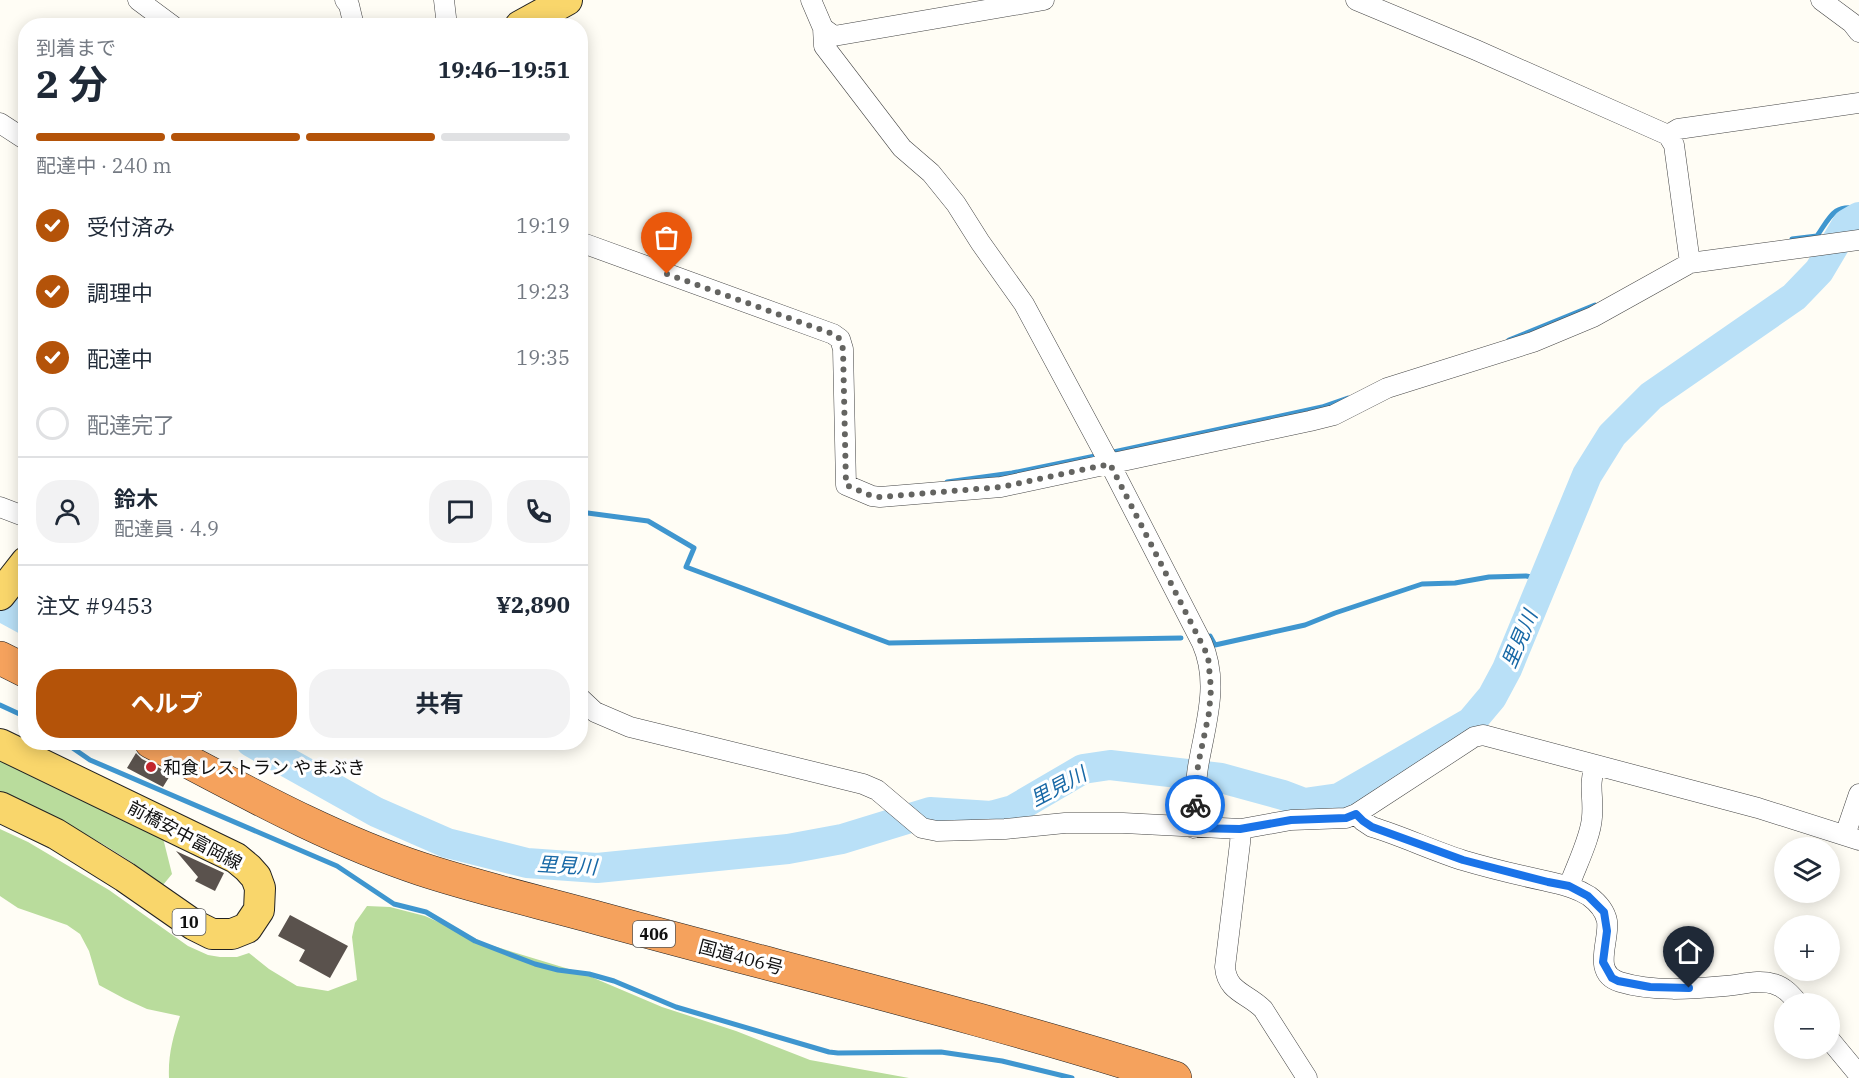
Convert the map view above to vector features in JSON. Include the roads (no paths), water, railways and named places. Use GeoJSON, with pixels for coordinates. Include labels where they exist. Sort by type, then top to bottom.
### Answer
{"type":"FeatureCollection","features":[{"type":"Feature","properties":{"kind":"highway"},"geometry":{"type":"LineString","coordinates":[[0,658],[18,667]]}},
{"type":"Feature","properties":{"kind":"highway","name":"国道406号"},"geometry":{"type":"LineString","coordinates":[[167,750],[312,825],[420,869],[1098,1053],[1175,1078]]}},
{"type":"Feature","properties":{"kind":"main road"},"geometry":{"type":"LineString","coordinates":[[534,18],[567,0]]}},
{"type":"Feature","properties":{"kind":"main road"},"geometry":{"type":"LineString","coordinates":[[3,592],[18,572]]}},
{"type":"Feature","properties":{"kind":"main road","name":"前橋安中富岡線"},"geometry":{"type":"LineString","coordinates":[[0,744],[236,858],[256,877],[260,888],[259,910],[247,928],[232,934],[212,934],[194,925],[125,877],[56,834],[0,807]]}},
{"type":"Feature","properties":{"kind":"street"},"geometry":{"type":"LineString","coordinates":[[138,0],[162,18]]}},
{"type":"Feature","properties":{"kind":"street"},"geometry":{"type":"LineString","coordinates":[[345,0],[349,5],[352,18]]}},
{"type":"Feature","properties":{"kind":"street"},"geometry":{"type":"LineString","coordinates":[[444,0],[446,18]]}},
{"type":"Feature","properties":{"kind":"street"},"geometry":{"type":"LineString","coordinates":[[811,0],[823,28],[824,46],[902,148],[931,173],[957,204],[980,242],[1024,304],[1110,464],[1208,656],[1211,689],[1209,713],[1198,765],[1193,828]]}},
{"type":"Feature","properties":{"kind":"street"},"geometry":{"type":"LineString","coordinates":[[823,28],[834,36],[1044,0]]}},
{"type":"Feature","properties":{"kind":"street"},"geometry":{"type":"LineString","coordinates":[[1356,0],[1668,135],[1674,145],[1690,263]]}},
{"type":"Feature","properties":{"kind":"street"},"geometry":{"type":"LineString","coordinates":[[1821,0],[1852,23],[1859,32]]}},
{"type":"Feature","properties":{"kind":"street"},"geometry":{"type":"LineString","coordinates":[[1668,135],[1678,129],[1859,103]]}},
{"type":"Feature","properties":{"kind":"street"},"geometry":{"type":"LineString","coordinates":[[0,123],[18,135]]}},
{"type":"Feature","properties":{"kind":"street"},"geometry":{"type":"LineString","coordinates":[[588,245],[833,334],[840,339],[843,349],[846,485],[880,497],[1001,487],[1334,415],[1387,388],[1533,342],[1593,317],[1690,263],[1856,240]]}},
{"type":"Feature","properties":{"kind":"street"},"geometry":{"type":"LineString","coordinates":[[0,507],[18,514]]}},
{"type":"Feature","properties":{"kind":"street"},"geometry":{"type":"LineString","coordinates":[[588,705],[595,712],[630,728],[863,784],[877,790],[922,828],[937,831],[1005,829],[1065,823],[1123,823],[1240,829],[1291,820],[1346,818],[1356,814],[1474,738],[1483,735],[1758,808],[1852,837],[1859,794]]}},
{"type":"Feature","properties":{"kind":"street"},"geometry":{"type":"LineString","coordinates":[[1569,886],[1593,816],[1590,789],[1595,765]]}},
{"type":"Feature","properties":{"kind":"street"},"geometry":{"type":"LineString","coordinates":[[1356,814],[1372,827],[1463,860],[1569,886],[1588,896],[1604,912],[1607,931],[1603,962],[1612,978],[1618,981],[1673,989],[1765,982],[1778,985],[1787,993]]}},
{"type":"Feature","properties":{"kind":"street"},"geometry":{"type":"LineString","coordinates":[[1240,829],[1225,967],[1226,979],[1233,988],[1263,1008],[1307,1078]]}},
{"type":"Feature","properties":{"kind":"street"},"geometry":{"type":"LineString","coordinates":[[1840,1052],[1859,1075]]}},
{"type":"Feature","properties":{"kind":"waterway"},"geometry":{"type":"LineString","coordinates":[[1792,239],[1817,236],[1829,218],[1838,210],[1859,209]]}},
{"type":"Feature","properties":{"kind":"waterway","name":"里見川"},"geometry":{"type":"LineString","coordinates":[[265,750],[376,812],[447,843],[527,863],[597,868],[788,849],[842,839],[930,812],[991,816],[1013,810],[1083,769],[1110,765],[1221,778],[1304,803],[1339,798],[1471,722],[1492,697],[1507,669],[1587,475],[1612,435],[1651,396],[1794,297],[1819,271],[1847,224],[1859,217]]}},
{"type":"Feature","properties":{"kind":"waterway"},"geometry":{"type":"LineString","coordinates":[[1509,340],[1595,305]]}},
{"type":"Feature","properties":{"kind":"waterway"},"geometry":{"type":"LineString","coordinates":[[1109,453],[1322,407],[1348,398]]}},
{"type":"Feature","properties":{"kind":"waterway"},"geometry":{"type":"LineString","coordinates":[[947,482],[1012,473],[1100,455]]}},
{"type":"Feature","properties":{"kind":"waterway"},"geometry":{"type":"LineString","coordinates":[[588,513],[648,521],[694,548],[686,567],[889,643],[1181,638]]}},
{"type":"Feature","properties":{"kind":"waterway"},"geometry":{"type":"LineString","coordinates":[[1210,636],[1215,645],[1305,625],[1422,584],[1455,583],[1489,577],[1526,576],[1544,579]]}},
{"type":"Feature","properties":{"kind":"waterway","name":"里見川"},"geometry":{"type":"LineString","coordinates":[[0,606],[18,616]]}},
{"type":"Feature","properties":{"kind":"waterway"},"geometry":{"type":"LineString","coordinates":[[0,705],[18,713]]}},
{"type":"Feature","properties":{"kind":"waterway"},"geometry":{"type":"LineString","coordinates":[[76,750],[90,760],[337,866],[394,904],[426,912],[475,941],[535,964],[614,981],[676,1007],[829,1052],[941,1052],[1002,1061],[1072,1078]]}},
{"type":"Feature","properties":{"kind":"place","name":"和食レストラン やまぶき"},"geometry":{"type":"Point","coordinates":[151,767]}}]}
